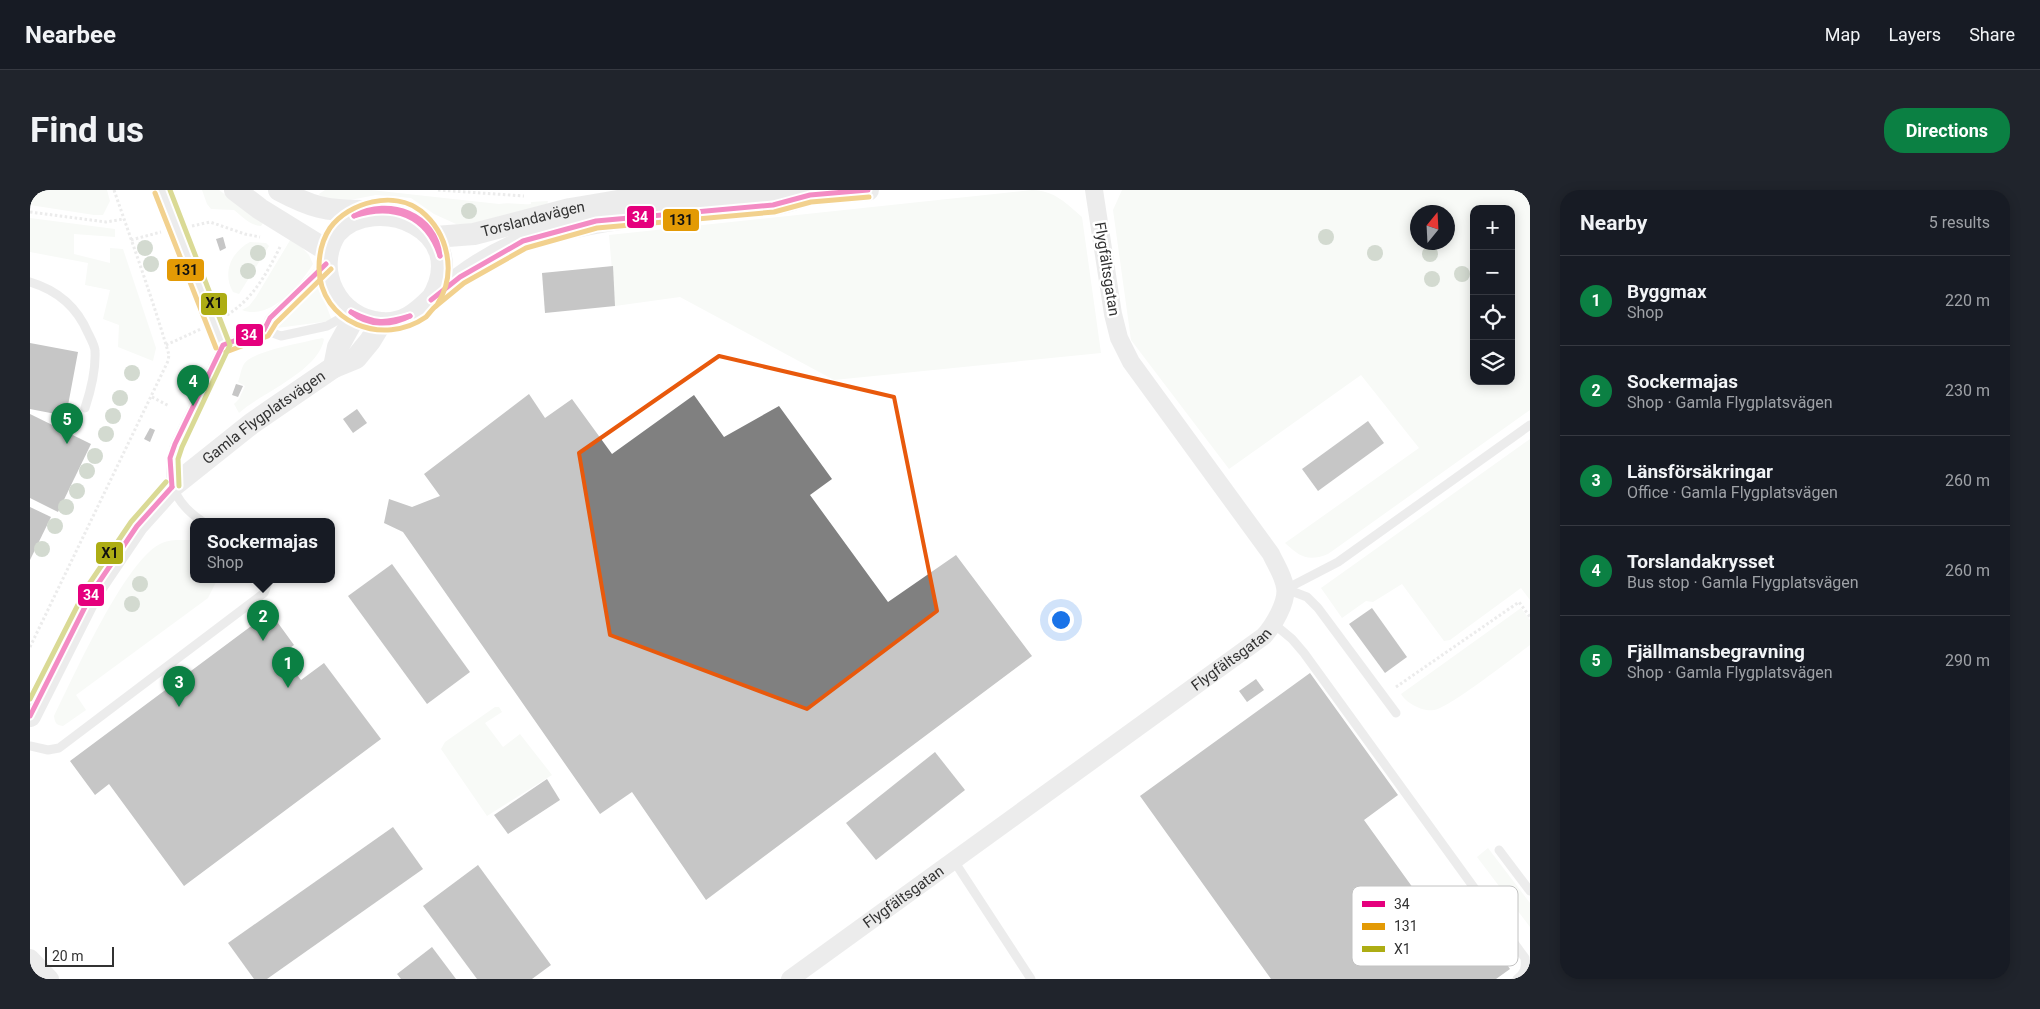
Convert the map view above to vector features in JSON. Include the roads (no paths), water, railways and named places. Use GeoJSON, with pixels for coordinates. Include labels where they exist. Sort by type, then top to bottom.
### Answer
{"type":"FeatureCollection","features":[{"type":"Feature","properties":{"kind":"street"},"geometry":{"type":"LineString","coordinates":[[235,190],[288,232],[327,258]]}},
{"type":"Feature","properties":{"kind":"street"},"geometry":{"type":"LineString","coordinates":[[278,190],[302,202],[332,211],[362,212]]}},
{"type":"Feature","properties":{"kind":"street","name":"Torslandavägen"},"geometry":{"type":"LineString","coordinates":[[435,237],[474,234],[570,209],[636,198],[734,191],[810,195],[868,190]]}},
{"type":"Feature","properties":{"kind":"street","name":"Flygfältsgatan"},"geometry":{"type":"LineString","coordinates":[[790,979],[1264,636],[1274,624],[1286,589],[1271,554],[1131,362],[1118,338],[1094,190]]}},
{"type":"Feature","properties":{"kind":"street","name":"Torslandavägen"},"geometry":{"type":"LineString","coordinates":[[431,300],[460,277],[523,241],[596,221],[773,205],[810,195]]}},
{"type":"Feature","properties":{"kind":"street"},"geometry":{"type":"LineString","coordinates":[[383,207],[403,210],[422,221],[435,237],[440,248],[442,271],[440,282],[431,300],[425,307],[409,318],[381,323],[352,314],[338,301],[331,289],[327,258],[338,231],[353,216],[383,207]]}},
{"type":"Feature","properties":{"kind":"street","name":"Gamla Flygplatsvägen"},"geometry":{"type":"LineString","coordinates":[[334,367],[338,347],[352,314]]}},
{"type":"Feature","properties":{"kind":"street","name":"Gamla Flygplatsvägen"},"geometry":{"type":"LineString","coordinates":[[30,716],[98,583],[137,526],[172,487],[251,424],[334,367],[356,358],[370,341],[381,323]]}},
{"type":"Feature","properties":{"kind":"street"},"geometry":{"type":"LineString","coordinates":[[30,958],[50,979]]}},
{"type":"Feature","properties":{"kind":"lane"},"geometry":{"type":"LineString","coordinates":[[162,190],[223,345]]}},
{"type":"Feature","properties":{"kind":"lane"},"geometry":{"type":"LineString","coordinates":[[264,330],[270,318],[327,258]]}},
{"type":"Feature","properties":{"kind":"lane"},"geometry":{"type":"LineString","coordinates":[[30,282],[40,284],[62,296],[79,314],[87,331],[95,350],[92,385],[86,408]]}},
{"type":"Feature","properties":{"kind":"lane"},"geometry":{"type":"LineString","coordinates":[[198,518],[186,507],[172,487],[170,458],[223,345],[264,330],[281,336],[327,326],[352,314]]}},
{"type":"Feature","properties":{"kind":"lane"},"geometry":{"type":"LineString","coordinates":[[1286,589],[1338,562],[1530,425]]}},
{"type":"Feature","properties":{"kind":"lane"},"geometry":{"type":"LineString","coordinates":[[30,746],[48,750],[60,748],[264,593],[268,583]]}},
{"type":"Feature","properties":{"kind":"lane"},"geometry":{"type":"LineString","coordinates":[[1286,589],[1307,597],[1318,608],[1396,712]]}},
{"type":"Feature","properties":{"kind":"lane"},"geometry":{"type":"LineString","coordinates":[[1274,624],[1292,639],[1304,654],[1473,886]]}},
{"type":"Feature","properties":{"kind":"lane"},"geometry":{"type":"LineString","coordinates":[[1499,850],[1530,891]]}},
{"type":"Feature","properties":{"kind":"lane"},"geometry":{"type":"LineString","coordinates":[[954,861],[1031,979]]}},
{"type":"Feature","properties":{"kind":"lane"},"geometry":{"type":"LineString","coordinates":[[1517,979],[1522,976],[1526,967],[1525,958],[1518,948]]}},
{"type":"Feature","properties":{"kind":"place","name":"Torslandakrysset"},"geometry":{"type":"Point","coordinates":[193,406]}},
{"type":"Feature","properties":{"kind":"place","name":"Fjällmansbegravning"},"geometry":{"type":"Point","coordinates":[67,444]}},
{"type":"Feature","properties":{"kind":"place","name":"Sockermajas"},"geometry":{"type":"Point","coordinates":[263,641]}},
{"type":"Feature","properties":{"kind":"place","name":"Byggmax"},"geometry":{"type":"Point","coordinates":[288,688]}},
{"type":"Feature","properties":{"kind":"place","name":"Länsförsäkringar"},"geometry":{"type":"Point","coordinates":[179,707]}}]}
